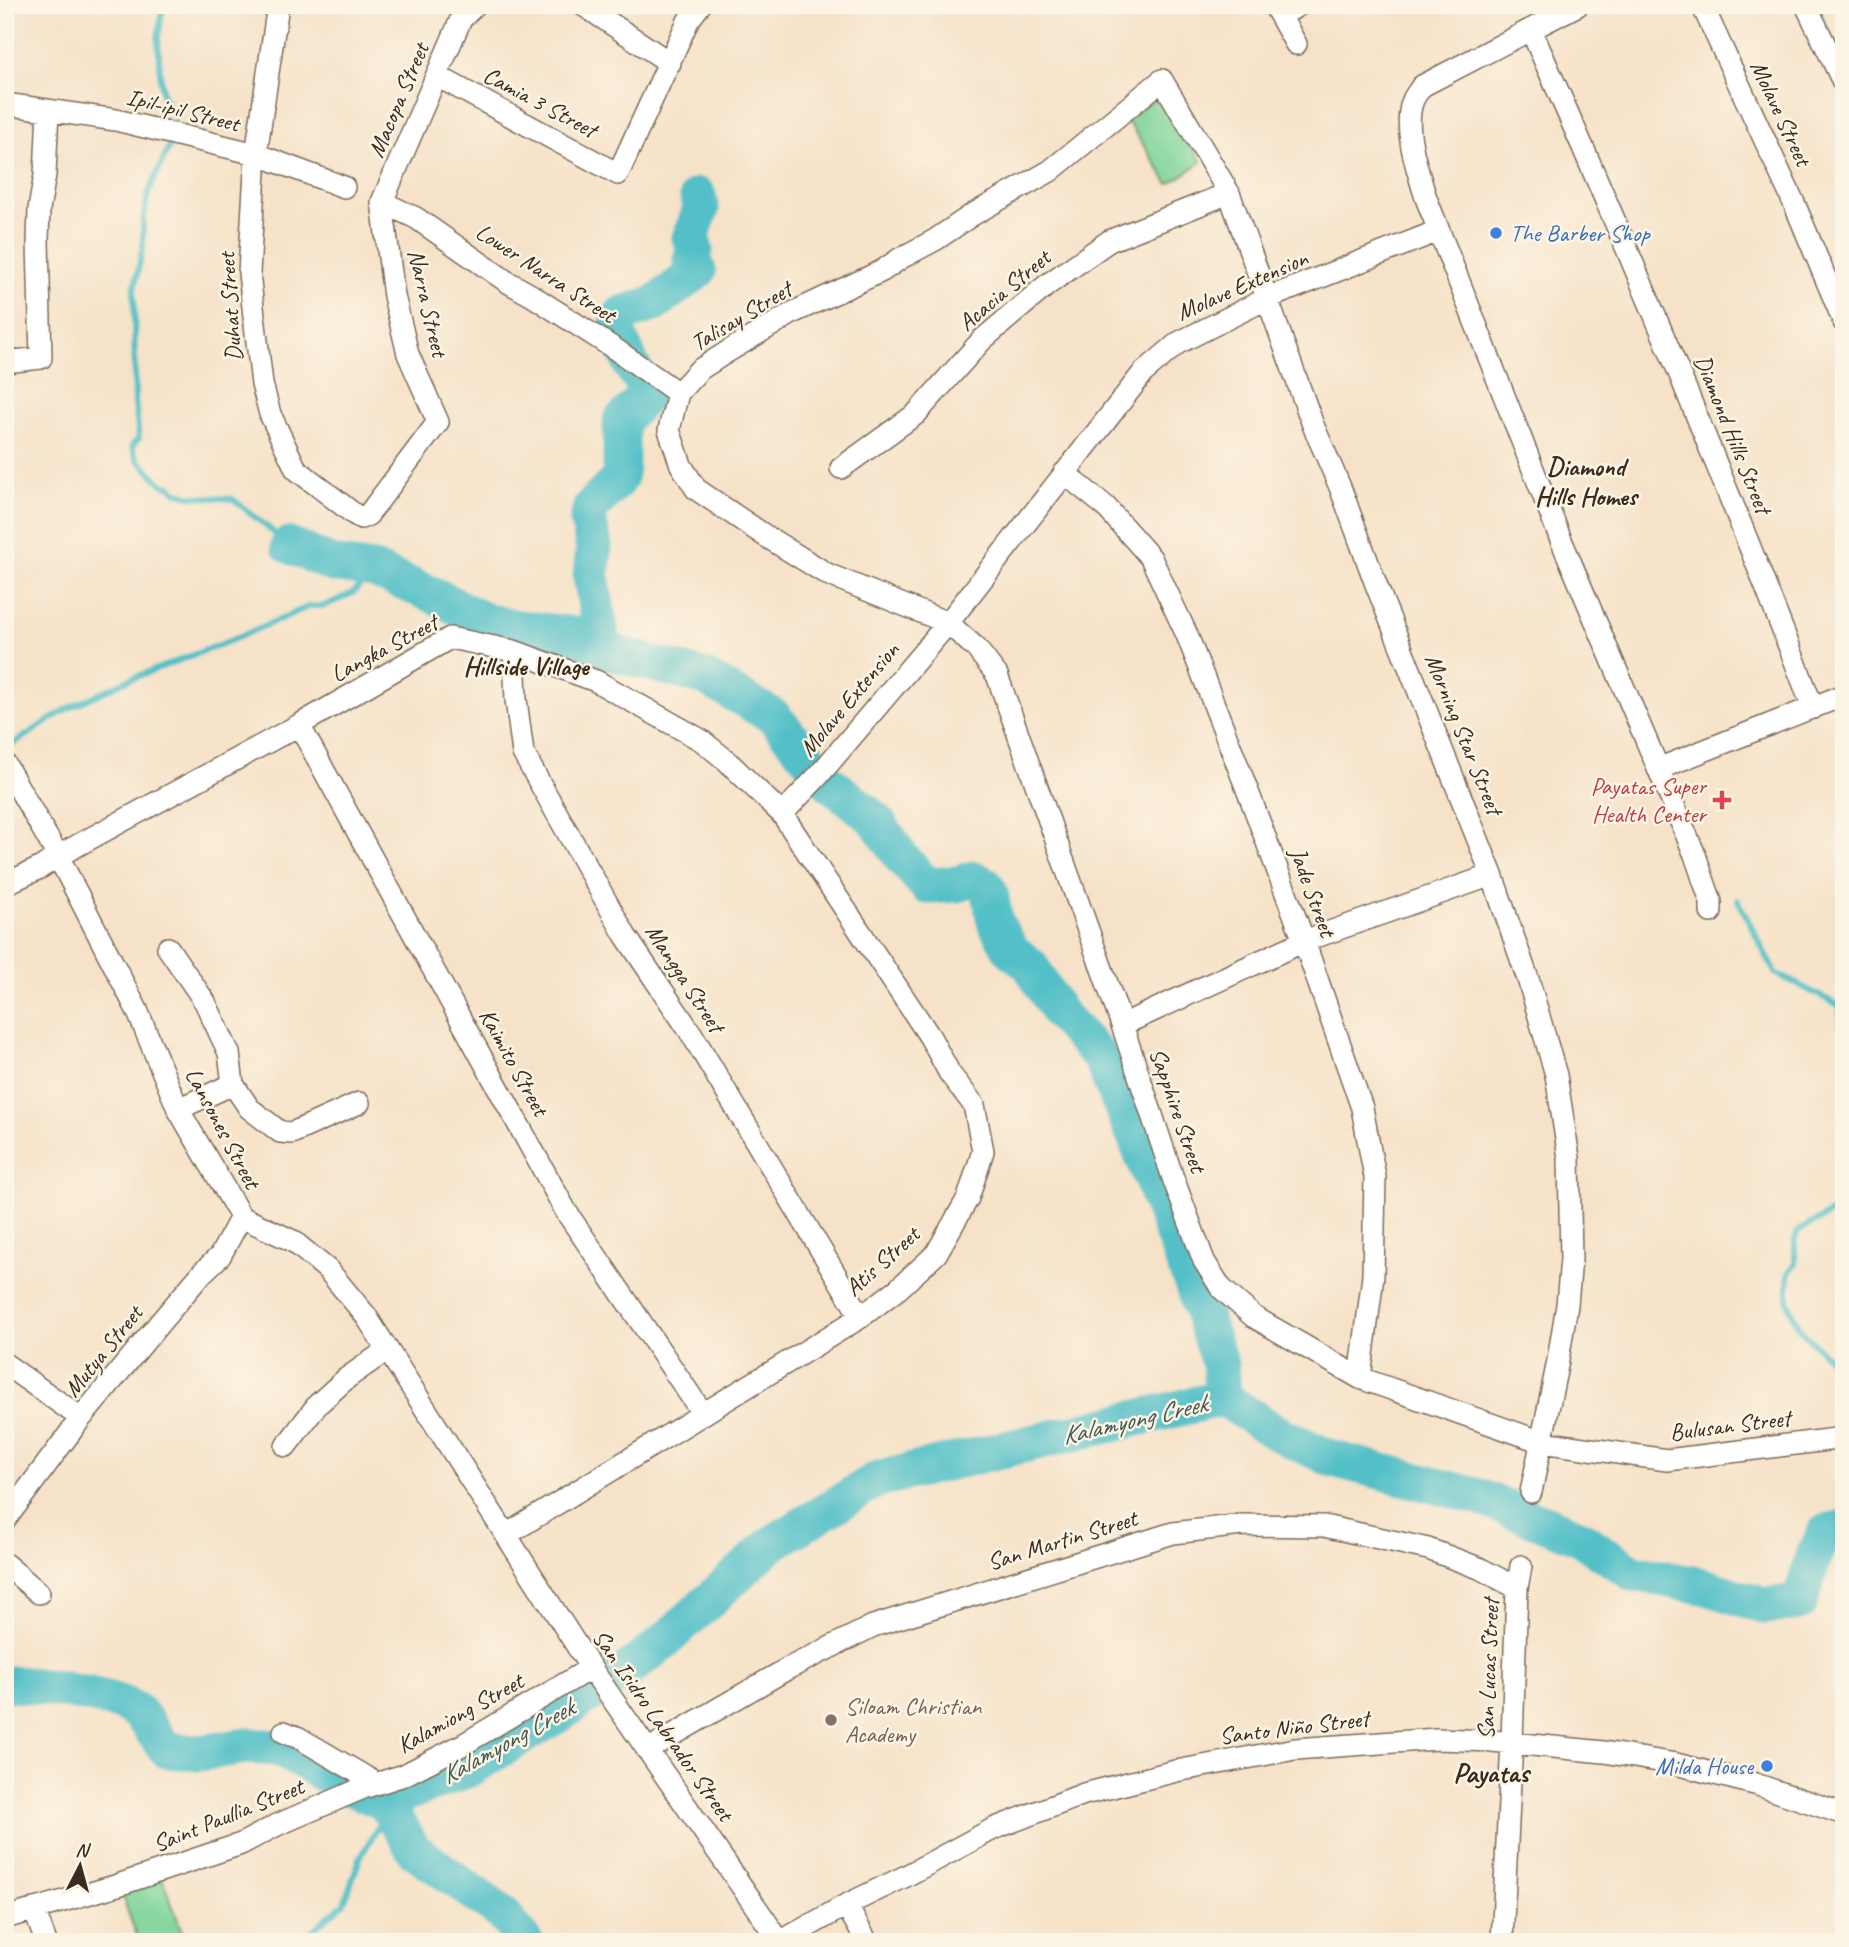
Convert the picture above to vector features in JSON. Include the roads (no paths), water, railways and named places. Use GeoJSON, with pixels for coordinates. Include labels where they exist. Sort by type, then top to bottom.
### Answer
{"type":"FeatureCollection","features":[{"type":"Feature","properties":{"kind":"street","name":"Duhat Street"},"geometry":{"type":"LineString","coordinates":[[278,5],[256,154],[249,273],[262,384],[270,414],[296,469],[354,514],[361,518],[368,515]]}},
{"type":"Feature","properties":{"kind":"street"},"geometry":{"type":"LineString","coordinates":[[583,5],[670,63],[688,20],[700,5]]}},
{"type":"Feature","properties":{"kind":"street"},"geometry":{"type":"LineString","coordinates":[[1296,44],[1277,11],[1299,5]]}},
{"type":"Feature","properties":{"kind":"street"},"geometry":{"type":"LineString","coordinates":[[1578,5],[1422,86],[1412,101],[1409,127],[1415,161],[1438,231],[1559,535],[1695,855],[1711,902],[1711,912]]}},
{"type":"Feature","properties":{"kind":"street","name":"Molave Street"},"geometry":{"type":"LineString","coordinates":[[1702,5],[1794,203],[1844,322]]}},
{"type":"Feature","properties":{"kind":"street"},"geometry":{"type":"LineString","coordinates":[[1807,5],[1841,73]]}},
{"type":"Feature","properties":{"kind":"street","name":"Macopa Street"},"geometry":{"type":"LineString","coordinates":[[382,202],[436,76],[468,12]]}},
{"type":"Feature","properties":{"kind":"street","name":"Diamond Hills Street"},"geometry":{"type":"LineString","coordinates":[[1531,30],[1604,192],[1684,382],[1813,708]]}},
{"type":"Feature","properties":{"kind":"street","name":"Camia 3 Street"},"geometry":{"type":"LineString","coordinates":[[436,76],[618,174],[670,63]]}},
{"type":"Feature","properties":{"kind":"street","name":"Morning Star Street"},"geometry":{"type":"LineString","coordinates":[[1163,80],[1229,193],[1313,425],[1340,487],[1382,600],[1492,875],[1529,982],[1556,1075],[1569,1158],[1571,1259],[1567,1305],[1542,1442]]}},
{"type":"Feature","properties":{"kind":"street","name":"Talisay Street"},"geometry":{"type":"LineString","coordinates":[[678,393],[699,370],[794,312],[882,271],[972,215],[1050,172],[1163,80]]}},
{"type":"Feature","properties":{"kind":"street","name":"Ipil-ipil Street"},"geometry":{"type":"LineString","coordinates":[[5,104],[117,120],[256,154],[344,187]]}},
{"type":"Feature","properties":{"kind":"street"},"geometry":{"type":"LineString","coordinates":[[5,362],[41,358],[38,241],[48,110]]}},
{"type":"Feature","properties":{"kind":"street","name":"Acacia Street"},"geometry":{"type":"LineString","coordinates":[[841,468],[916,414],[982,340],[1046,285],[1109,241],[1229,193]]}},
{"type":"Feature","properties":{"kind":"street","name":"Lower Narra Street"},"geometry":{"type":"LineString","coordinates":[[382,202],[416,218],[506,281],[615,349],[678,393]]}},
{"type":"Feature","properties":{"kind":"street","name":"Narra Street"},"geometry":{"type":"LineString","coordinates":[[368,515],[438,422],[408,354],[394,296],[382,202]]}},
{"type":"Feature","properties":{"kind":"street","name":"Molave Extension"},"geometry":{"type":"LineString","coordinates":[[782,814],[948,623],[1143,373],[1178,343],[1268,298],[1438,231]]}},
{"type":"Feature","properties":{"kind":"street"},"geometry":{"type":"LineString","coordinates":[[678,393],[669,430],[681,465],[696,489],[827,574],[948,623]]}},
{"type":"Feature","properties":{"kind":"street","name":"Jade Street"},"geometry":{"type":"LineString","coordinates":[[1064,473],[1105,506],[1151,558],[1187,635],[1304,940],[1362,1108],[1375,1177],[1373,1276],[1360,1378]]}},
{"type":"Feature","properties":{"kind":"street","name":"Sapphire Street"},"geometry":{"type":"LineString","coordinates":[[948,623],[976,648],[997,675],[1122,1025],[1173,1178],[1204,1261],[1221,1288],[1254,1317],[1360,1378],[1542,1442]]}},
{"type":"Feature","properties":{"kind":"street","name":"Langka Street"},"geometry":{"type":"LineString","coordinates":[[5,884],[40,868],[299,725],[450,638],[514,651],[596,681],[701,740],[782,814]]}},
{"type":"Feature","properties":{"kind":"street","name":"Mangga Street"},"geometry":{"type":"LineString","coordinates":[[514,651],[516,700],[523,752],[625,935],[698,1045],[861,1317]]}},
{"type":"Feature","properties":{"kind":"street"},"geometry":{"type":"LineString","coordinates":[[1658,769],[1844,695]]}},
{"type":"Feature","properties":{"kind":"street","name":"Kaimito Street"},"geometry":{"type":"LineString","coordinates":[[299,725],[567,1213],[703,1414]]}},
{"type":"Feature","properties":{"kind":"street","name":"Lansones Street"},"geometry":{"type":"LineString","coordinates":[[5,764],[58,856],[136,1010],[178,1109],[241,1217],[293,1241],[328,1270],[366,1315],[506,1535]]}},
{"type":"Feature","properties":{"kind":"street","name":"Atis Street"},"geometry":{"type":"LineString","coordinates":[[506,1535],[861,1317],[898,1289],[936,1254],[968,1198],[983,1151],[974,1105],[950,1074],[930,1037],[782,814]]}},
{"type":"Feature","properties":{"kind":"street"},"geometry":{"type":"LineString","coordinates":[[1122,1025],[1304,940],[1492,875]]}},
{"type":"Feature","properties":{"kind":"street"},"geometry":{"type":"LineString","coordinates":[[168,948],[205,1002],[229,1053],[233,1084],[249,1108],[286,1134],[359,1102]]}},
{"type":"Feature","properties":{"kind":"street"},"geometry":{"type":"LineString","coordinates":[[178,1109],[233,1084]]}},
{"type":"Feature","properties":{"kind":"street","name":"Mutya Street"},"geometry":{"type":"LineString","coordinates":[[5,1520],[81,1418],[202,1273],[220,1256],[241,1217]]}},
{"type":"Feature","properties":{"kind":"street"},"geometry":{"type":"LineString","coordinates":[[286,1446],[318,1404],[347,1378],[387,1350]]}},
{"type":"Feature","properties":{"kind":"street"},"geometry":{"type":"LineString","coordinates":[[5,1364],[81,1418]]}},
{"type":"Feature","properties":{"kind":"street","name":"Bulusan Street"},"geometry":{"type":"LineString","coordinates":[[1542,1442],[1667,1460],[1843,1438]]}},
{"type":"Feature","properties":{"kind":"street"},"geometry":{"type":"LineString","coordinates":[[1531,1492],[1542,1442]]}},
{"type":"Feature","properties":{"kind":"street","name":"San Martin Street"},"geometry":{"type":"LineString","coordinates":[[647,1750],[787,1669],[873,1626],[1173,1533],[1242,1525],[1324,1526],[1428,1549],[1479,1568],[1517,1588]]}},
{"type":"Feature","properties":{"kind":"street","name":"San Isidro Labrador Street"},"geometry":{"type":"LineString","coordinates":[[506,1535],[591,1668],[780,1942]]}},
{"type":"Feature","properties":{"kind":"street"},"geometry":{"type":"LineString","coordinates":[[5,1564],[39,1594]]}},
{"type":"Feature","properties":{"kind":"street","name":"San Lucas Street"},"geometry":{"type":"LineString","coordinates":[[1502,1942],[1513,1742],[1517,1588],[1521,1566]]}},
{"type":"Feature","properties":{"kind":"street","name":"Kalamiong Street"},"geometry":{"type":"LineString","coordinates":[[363,1789],[404,1774],[464,1744],[591,1668]]}},
{"type":"Feature","properties":{"kind":"street"},"geometry":{"type":"LineString","coordinates":[[284,1732],[299,1738],[363,1789]]}},
{"type":"Feature","properties":{"kind":"street","name":"Santo Niño Street"},"geometry":{"type":"LineString","coordinates":[[780,1942],[993,1829],[1084,1794],[1176,1771],[1295,1749],[1437,1739],[1513,1742],[1604,1752],[1676,1764],[1755,1784],[1844,1814]]}},
{"type":"Feature","properties":{"kind":"street","name":"Saint Paullia Street"},"geometry":{"type":"LineString","coordinates":[[5,1918],[118,1885],[241,1844],[277,1825],[363,1789]]}},
{"type":"Feature","properties":{"kind":"street"},"geometry":{"type":"LineString","coordinates":[[846,1905],[867,1942]]}},
{"type":"Feature","properties":{"kind":"street"},"geometry":{"type":"LineString","coordinates":[[34,1909],[46,1942]]}},
{"type":"Feature","properties":{"kind":"waterway"},"geometry":{"type":"LineString","coordinates":[[163,5],[158,39],[160,72],[163,97],[175,117]]}},
{"type":"Feature","properties":{"kind":"waterway"},"geometry":{"type":"LineString","coordinates":[[171,142],[148,194],[143,221],[143,246],[134,290],[135,402],[139,438],[132,446],[136,458],[163,485],[188,496],[233,499],[289,545]]}},
{"type":"Feature","properties":{"kind":"waterway"},"geometry":{"type":"LineString","coordinates":[[603,650],[591,576],[594,547],[588,519],[591,507],[619,479],[621,421],[645,397],[643,382],[633,368],[616,330],[622,314],[654,304],[698,271],[691,260],[695,249],[690,238],[701,209],[698,196]]}},
{"type":"Feature","properties":{"kind":"waterway"},"geometry":{"type":"LineString","coordinates":[[289,545],[332,564],[374,570],[438,597],[480,619],[505,626],[576,635],[603,650],[706,678],[773,716],[807,756]]}},
{"type":"Feature","properties":{"kind":"waterway"},"geometry":{"type":"LineString","coordinates":[[5,749],[67,709],[128,680],[232,640],[310,606],[324,606],[353,593],[374,570]]}},
{"type":"Feature","properties":{"kind":"waterway"},"geometry":{"type":"LineString","coordinates":[[830,783],[876,820],[902,858],[927,886],[957,884],[974,879],[984,884],[990,892],[995,922],[1011,950],[1030,965],[1059,1013],[1100,1057],[1136,1139],[1195,1291],[1220,1365],[1223,1398]]}},
{"type":"Feature","properties":{"kind":"waterway"},"geometry":{"type":"LineString","coordinates":[[1738,900],[1775,973],[1840,1006]]}},
{"type":"Feature","properties":{"kind":"waterway"},"geometry":{"type":"LineString","coordinates":[[1844,992],[1840,1014],[1844,1026]]}},
{"type":"Feature","properties":{"kind":"waterway"},"geometry":{"type":"LineString","coordinates":[[1844,1206],[1798,1231],[1795,1240],[1795,1264],[1788,1275],[1788,1302],[1799,1329],[1841,1370],[1844,1393]]}},
{"type":"Feature","properties":{"kind":"waterway","name":"Kalamyong Creek"},"geometry":{"type":"LineString","coordinates":[[615,1679],[658,1647],[770,1545],[878,1479],[1223,1398],[1275,1432],[1330,1458],[1479,1497],[1579,1537],[1633,1573],[1703,1586],[1765,1606],[1800,1602],[1813,1558],[1825,1533],[1844,1528]]}},
{"type":"Feature","properties":{"kind":"waterway","name":"Kalamyong Creek"},"geometry":{"type":"LineString","coordinates":[[5,1684],[72,1691],[124,1705],[138,1713],[166,1750],[200,1753],[246,1746],[279,1748],[345,1786],[384,1802],[469,1769],[587,1697]]}},
{"type":"Feature","properties":{"kind":"waterway"},"geometry":{"type":"LineString","coordinates":[[299,1942],[344,1903],[360,1858],[381,1821],[384,1802]]}},
{"type":"Feature","properties":{"kind":"waterway"},"geometry":{"type":"LineString","coordinates":[[384,1802],[414,1850],[503,1914],[525,1942]]}},
{"type":"Feature","properties":{"kind":"place","name":"The Barber Shop"},"geometry":{"type":"Point","coordinates":[1496,233]}},
{"type":"Feature","properties":{"kind":"place","name":"Payatas Super Health Center"},"geometry":{"type":"Point","coordinates":[1722,800]}},
{"type":"Feature","properties":{"kind":"place","name":"Siloam Christian Academy"},"geometry":{"type":"Point","coordinates":[831,1720]}},
{"type":"Feature","properties":{"kind":"place","name":"Milda House"},"geometry":{"type":"Point","coordinates":[1767,1766]}},
{"type":"Feature","properties":{"kind":"district","name":"Diamond Hills Homes"},"geometry":{"type":"Point","coordinates":[1586,481]}},
{"type":"Feature","properties":{"kind":"district","name":"Hillside Village"},"geometry":{"type":"Point","coordinates":[526,666]}},
{"type":"Feature","properties":{"kind":"district","name":"Payatas"},"geometry":{"type":"Point","coordinates":[1491,1772]}}]}
